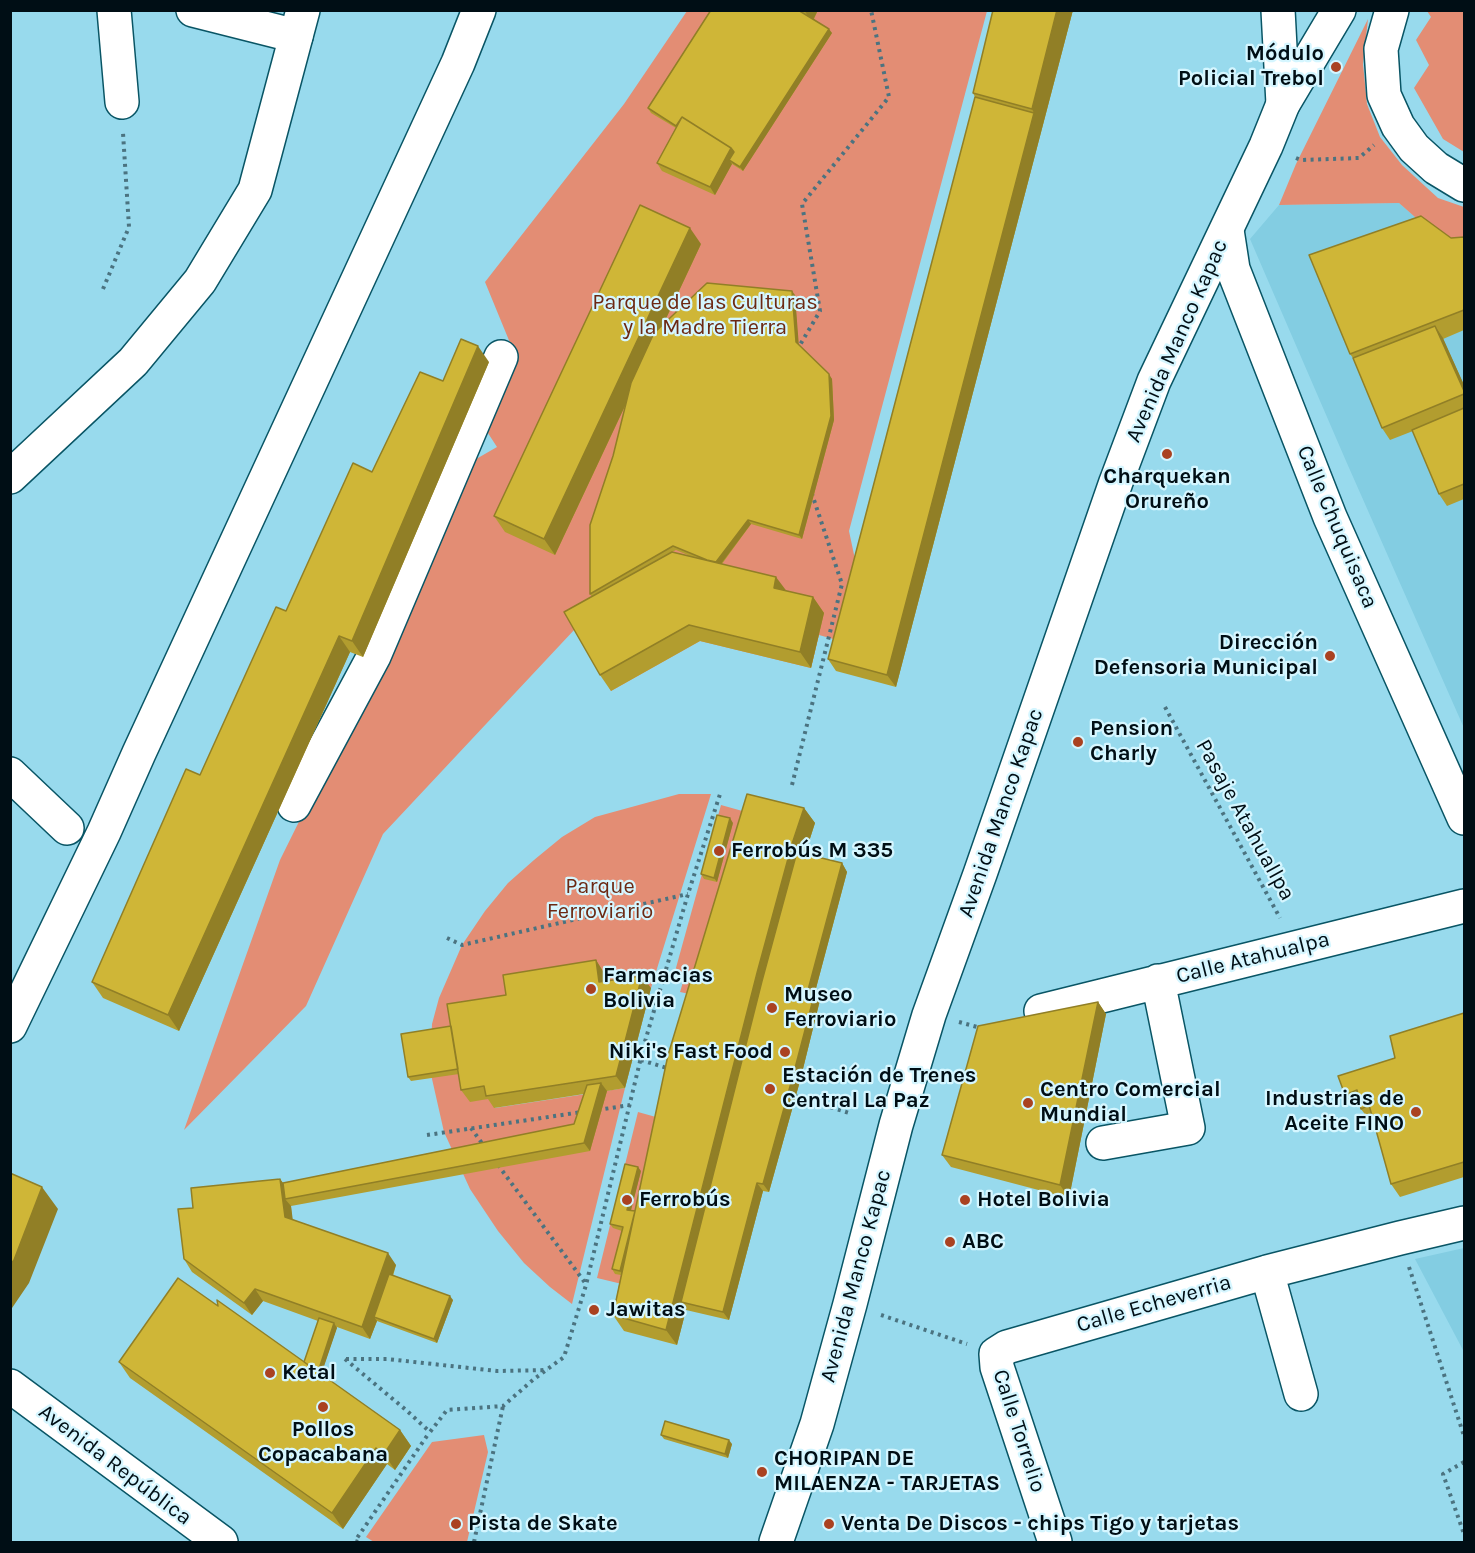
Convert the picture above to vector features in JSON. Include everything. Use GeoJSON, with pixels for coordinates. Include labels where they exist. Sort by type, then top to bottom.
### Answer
{"type":"FeatureCollection","features":[{"type":"Feature","properties":{"kind":"main road"},"geometry":{"type":"LineString","coordinates":[[114,10],[122,102]]}},
{"type":"Feature","properties":{"kind":"main road"},"geometry":{"type":"LineString","coordinates":[[10,477],[133,362],[200,281],[255,190],[299,23],[193,10]]}},
{"type":"Feature","properties":{"kind":"main road"},"geometry":{"type":"LineString","coordinates":[[10,1026],[104,832],[458,63],[479,10]]}},
{"type":"Feature","properties":{"kind":"main road"},"geometry":{"type":"LineString","coordinates":[[1278,10],[1283,104]]}},
{"type":"Feature","properties":{"kind":"main road","name":"Avenida Manco Kapac"},"geometry":{"type":"LineString","coordinates":[[1283,104],[1296,10]]}},
{"type":"Feature","properties":{"kind":"main road","name":"Avenida Manco Kapac"},"geometry":{"type":"LineString","coordinates":[[776,1542],[817,1424],[896,1125],[929,1015],[1116,482],[1154,381],[1266,147],[1283,104],[1340,10]]}},
{"type":"Feature","properties":{"kind":"main road"},"geometry":{"type":"LineString","coordinates":[[1392,10],[1381,49],[1384,94],[1398,126],[1414,147],[1436,168],[1464,185]]}},
{"type":"Feature","properties":{"kind":"main road","name":"Calle Chuquisaca"},"geometry":{"type":"LineString","coordinates":[[1227,230],[1233,269],[1330,517],[1464,818]]}},
{"type":"Feature","properties":{"kind":"main road"},"geometry":{"type":"LineString","coordinates":[[294,805],[374,656],[501,357]]}},
{"type":"Feature","properties":{"kind":"main road"},"geometry":{"type":"LineString","coordinates":[[10,774],[67,828]]}},
{"type":"Feature","properties":{"kind":"main road","name":"Calle Atahualpa"},"geometry":{"type":"LineString","coordinates":[[1041,1011],[1464,906]]}},
{"type":"Feature","properties":{"kind":"main road"},"geometry":{"type":"LineString","coordinates":[[1104,1143],[1188,1128],[1158,981]]}},
{"type":"Feature","properties":{"kind":"main road","name":"Calle Echeverria"},"geometry":{"type":"LineString","coordinates":[[996,1354],[1007,1347],[1267,1272],[1464,1223]]}},
{"type":"Feature","properties":{"kind":"main road"},"geometry":{"type":"LineString","coordinates":[[1267,1272],[1301,1394]]}},
{"type":"Feature","properties":{"kind":"main road","name":"Calle Torrelio"},"geometry":{"type":"LineString","coordinates":[[996,1354],[997,1367],[1055,1542]]}},
{"type":"Feature","properties":{"kind":"main road","name":"Avenida República"},"geometry":{"type":"LineString","coordinates":[[10,1386],[221,1542]]}},
{"type":"Feature","properties":{"kind":"path"},"geometry":{"type":"LineString","coordinates":[[793,357],[820,311],[802,204],[890,97],[870,10]]}},
{"type":"Feature","properties":{"kind":"path"},"geometry":{"type":"LineString","coordinates":[[103,289],[129,227],[122,102]]}},
{"type":"Feature","properties":{"kind":"path"},"geometry":{"type":"LineString","coordinates":[[1266,147],[1301,160],[1359,158],[1398,126]]}},
{"type":"Feature","properties":{"kind":"path"},"geometry":{"type":"LineString","coordinates":[[792,786],[842,584],[809,484]]}},
{"type":"Feature","properties":{"kind":"path","name":"Pasaje Atahuallpa"},"geometry":{"type":"LineString","coordinates":[[1165,707],[1296,948]]}},
{"type":"Feature","properties":{"kind":"path"},"geometry":{"type":"LineString","coordinates":[[358,1542],[355,1541],[447,1410],[504,1406],[564,1357],[586,1285],[640,1060],[688,894],[721,791]]}},
{"type":"Feature","properties":{"kind":"path"},"geometry":{"type":"LineString","coordinates":[[447,938],[462,945],[688,894]]}},
{"type":"Feature","properties":{"kind":"path"},"geometry":{"type":"LineString","coordinates":[[929,1015],[986,1029]]}},
{"type":"Feature","properties":{"kind":"path"},"geometry":{"type":"LineString","coordinates":[[640,1060],[680,1071]]}},
{"type":"Feature","properties":{"kind":"path"},"geometry":{"type":"LineString","coordinates":[[795,1096],[849,1113]]}},
{"type":"Feature","properties":{"kind":"path"},"geometry":{"type":"LineString","coordinates":[[596,1110],[630,1105]]}},
{"type":"Feature","properties":{"kind":"path"},"geometry":{"type":"LineString","coordinates":[[427,1135],[585,1112]]}},
{"type":"Feature","properties":{"kind":"path"},"geometry":{"type":"LineString","coordinates":[[471,1128],[484,1147]]}},
{"type":"Feature","properties":{"kind":"path"},"geometry":{"type":"LineString","coordinates":[[498,1165],[586,1285]]}},
{"type":"Feature","properties":{"kind":"path"},"geometry":{"type":"LineString","coordinates":[[1400,1238],[1464,1436]]}},
{"type":"Feature","properties":{"kind":"path"},"geometry":{"type":"LineString","coordinates":[[850,1304],[996,1354]]}},
{"type":"Feature","properties":{"kind":"path"},"geometry":{"type":"LineString","coordinates":[[430,1432],[345,1359],[387,1359],[497,1371],[548,1370]]}},
{"type":"Feature","properties":{"kind":"path"},"geometry":{"type":"LineString","coordinates":[[474,1542],[504,1406]]}},
{"type":"Feature","properties":{"kind":"path"},"geometry":{"type":"LineString","coordinates":[[1464,1462],[1443,1474],[1464,1534]]}},
{"type":"Feature","properties":{"kind":"shaded area"},"geometry":{"type":"Polygon","coordinates":[[[1399,203],[1432,232],[1464,254],[1464,728],[1250,239],[1279,205],[1399,203]]]}},
{"type":"Feature","properties":{"kind":"shaded area"},"geometry":{"type":"Polygon","coordinates":[[[1464,1248],[1464,1352],[1415,1259],[1464,1248]]]}},
{"type":"Feature","properties":{"kind":"green space","name":"Parque de las Culturas y la Madre Tierra"},"geometry":{"type":"Polygon","coordinates":[[[687,11],[987,11],[849,531],[860,583],[844,642],[819,635],[811,668],[700,641],[611,691],[575,629],[383,834],[306,1006],[184,1130],[280,860],[380,658],[464,466],[497,447],[484,427],[515,355],[485,282],[624,104],[687,11]]]}},
{"type":"Feature","properties":{"kind":"green space"},"geometry":{"type":"Polygon","coordinates":[[[1427,11],[1464,11],[1464,152],[1443,139],[1414,88],[1429,65],[1416,40],[1431,17],[1427,11]]]}},
{"type":"Feature","properties":{"kind":"green space"},"geometry":{"type":"Polygon","coordinates":[[[1368,19],[1363,64],[1367,104],[1380,137],[1402,165],[1438,198],[1464,207],[1464,254],[1432,232],[1399,203],[1279,205],[1296,164],[1368,19]]]}},
{"type":"Feature","properties":{"kind":"green space","name":"Parque Ferroviario"},"geometry":{"type":"Polygon","coordinates":[[[679,794],[711,794],[651,988],[608,994],[604,973],[493,1098],[495,1108],[625,1088],[572,1304],[524,1263],[498,1231],[470,1189],[444,1132],[430,1070],[432,1024],[439,998],[462,945],[508,883],[562,837],[595,817],[679,794]]]}},
{"type":"Feature","properties":{"kind":"green space"},"geometry":{"type":"Polygon","coordinates":[[[721,805],[746,812],[694,995],[680,992],[684,979],[674,975],[721,805]]]}},
{"type":"Feature","properties":{"kind":"green space"},"geometry":{"type":"Polygon","coordinates":[[[638,1112],[663,1119],[622,1284],[597,1278],[638,1112]]]}},
{"type":"Feature","properties":{"kind":"green space"},"geometry":{"type":"Polygon","coordinates":[[[484,1435],[488,1452],[467,1542],[374,1542],[366,1537],[432,1442],[484,1435]]]}},
{"type":"Feature","properties":{"kind":"building"},"geometry":{"type":"Polygon","coordinates":[[[711,10],[798,10],[829,29],[740,167],[729,160],[734,152],[731,148],[682,117],[676,126],[648,108],[711,10]]]}},
{"type":"Feature","properties":{"kind":"building"},"geometry":{"type":"Polygon","coordinates":[[[993,10],[1057,10],[1032,109],[973,93],[993,10]]]}},
{"type":"Feature","properties":{"kind":"building"},"geometry":{"type":"Polygon","coordinates":[[[975,97],[1034,113],[887,675],[828,659],[975,97]]]}},
{"type":"Feature","properties":{"kind":"building"},"geometry":{"type":"Polygon","coordinates":[[[682,117],[731,148],[710,187],[657,163],[682,117]]]}},
{"type":"Feature","properties":{"kind":"building"},"geometry":{"type":"Polygon","coordinates":[[[640,205],[690,228],[544,539],[494,516],[640,205]]]}},
{"type":"Feature","properties":{"kind":"building"},"geometry":{"type":"Polygon","coordinates":[[[1421,216],[1451,238],[1464,237],[1464,310],[1350,354],[1309,255],[1421,216]]]}},
{"type":"Feature","properties":{"kind":"building"},"geometry":{"type":"Polygon","coordinates":[[[707,283],[792,291],[796,342],[829,374],[831,416],[799,535],[748,520],[716,562],[673,546],[590,594],[590,525],[613,456],[631,383],[654,333],[707,283]]]}},
{"type":"Feature","properties":{"kind":"building"},"geometry":{"type":"Polygon","coordinates":[[[1435,326],[1464,394],[1382,428],[1353,358],[1435,326]]]}},
{"type":"Feature","properties":{"kind":"building"},"geometry":{"type":"Polygon","coordinates":[[[461,339],[478,346],[352,641],[339,636],[168,1015],[92,982],[186,769],[200,775],[276,607],[286,611],[353,463],[372,472],[420,372],[443,381],[461,339]]]}},
{"type":"Feature","properties":{"kind":"building"},"geometry":{"type":"Polygon","coordinates":[[[1464,408],[1464,484],[1439,494],[1412,430],[1464,408]]]}},
{"type":"Feature","properties":{"kind":"building"},"geometry":{"type":"Polygon","coordinates":[[[672,552],[776,577],[774,588],[813,597],[800,652],[689,625],[600,675],[564,612],[672,552]]]}},
{"type":"Feature","properties":{"kind":"building"},"geometry":{"type":"Polygon","coordinates":[[[747,794],[804,808],[757,973],[666,1330],[613,1315],[668,1055],[747,794]]]}},
{"type":"Feature","properties":{"kind":"building","name":"Ferrobús M 335"},"geometry":{"type":"Polygon","coordinates":[[[717,815],[730,818],[714,878],[701,874],[717,815]]]}},
{"type":"Feature","properties":{"kind":"building","name":"Estación de Trenes Central La Paz"},"geometry":{"type":"Polygon","coordinates":[[[797,852],[842,863],[808,990],[815,992],[794,1072],[763,1184],[757,1183],[723,1312],[681,1302],[797,852]]]}},
{"type":"Feature","properties":{"kind":"building"},"geometry":{"type":"Polygon","coordinates":[[[596,960],[599,982],[642,976],[616,1076],[486,1096],[484,1086],[461,1090],[447,1004],[506,995],[503,975],[596,960]]]}},
{"type":"Feature","properties":{"kind":"building","name":"Centro Comercial Mundial"},"geometry":{"type":"Polygon","coordinates":[[[1098,1002],[1060,1185],[942,1155],[978,1026],[1098,1002]]]}},
{"type":"Feature","properties":{"kind":"building","name":"Industrias de Aceite FINO"},"geometry":{"type":"Polygon","coordinates":[[[1464,1013],[1464,1162],[1391,1184],[1369,1105],[1361,1109],[1357,1090],[1345,1095],[1338,1076],[1395,1058],[1390,1036],[1464,1013]]]}},
{"type":"Feature","properties":{"kind":"building"},"geometry":{"type":"Polygon","coordinates":[[[451,1026],[458,1069],[408,1077],[401,1034],[451,1026]]]}},
{"type":"Feature","properties":{"kind":"building"},"geometry":{"type":"Polygon","coordinates":[[[601,1083],[584,1143],[285,1199],[283,1183],[574,1124],[587,1085],[601,1083]]]}},
{"type":"Feature","properties":{"kind":"building"},"geometry":{"type":"Polygon","coordinates":[[[625,1164],[638,1167],[627,1210],[635,1211],[620,1271],[612,1269],[623,1227],[610,1224],[625,1164]]]}},
{"type":"Feature","properties":{"kind":"building"},"geometry":{"type":"Polygon","coordinates":[[[10,1173],[42,1187],[14,1260],[10,1265],[10,1173]]]}},
{"type":"Feature","properties":{"kind":"building"},"geometry":{"type":"Polygon","coordinates":[[[280,1179],[285,1217],[388,1253],[362,1327],[255,1289],[244,1303],[184,1259],[178,1209],[193,1208],[191,1188],[280,1179]]]}},
{"type":"Feature","properties":{"kind":"building"},"geometry":{"type":"Polygon","coordinates":[[[389,1274],[450,1296],[434,1339],[374,1317],[389,1274]]]}},
{"type":"Feature","properties":{"kind":"building"},"geometry":{"type":"Polygon","coordinates":[[[178,1278],[218,1306],[217,1300],[400,1430],[384,1454],[376,1448],[332,1513],[119,1362],[178,1278]]]}},
{"type":"Feature","properties":{"kind":"building"},"geometry":{"type":"Polygon","coordinates":[[[319,1318],[334,1323],[318,1372],[304,1362],[319,1318]]]}},
{"type":"Feature","properties":{"kind":"building"},"geometry":{"type":"Polygon","coordinates":[[[665,1421],[729,1440],[725,1454],[661,1435],[665,1421]]]}},
{"type":"Feature","properties":{"kind":"place","name":"Módulo Policial Trebol"},"geometry":{"type":"Point","coordinates":[1336,67]}},
{"type":"Feature","properties":{"kind":"place","name":"Charquekan Orureño"},"geometry":{"type":"Point","coordinates":[1167,454]}},
{"type":"Feature","properties":{"kind":"place","name":"Dirección Defensoria Municipal"},"geometry":{"type":"Point","coordinates":[1330,656]}},
{"type":"Feature","properties":{"kind":"place","name":"Pension Charly"},"geometry":{"type":"Point","coordinates":[1078,742]}},
{"type":"Feature","properties":{"kind":"place","name":"Ferrobús M 335"},"geometry":{"type":"Point","coordinates":[719,851]}},
{"type":"Feature","properties":{"kind":"place","name":"Farmacias Bolivia"},"geometry":{"type":"Point","coordinates":[591,989]}},
{"type":"Feature","properties":{"kind":"place","name":"Museo Ferroviario"},"geometry":{"type":"Point","coordinates":[772,1008]}},
{"type":"Feature","properties":{"kind":"place","name":"Niki's Fast Food"},"geometry":{"type":"Point","coordinates":[785,1052]}},
{"type":"Feature","properties":{"kind":"place","name":"Estación de Trenes Central La Paz"},"geometry":{"type":"Point","coordinates":[770,1089]}},
{"type":"Feature","properties":{"kind":"place","name":"Centro Comercial Mundial"},"geometry":{"type":"Point","coordinates":[1028,1103]}},
{"type":"Feature","properties":{"kind":"place","name":"Industrias de Aceite FINO"},"geometry":{"type":"Point","coordinates":[1416,1112]}},
{"type":"Feature","properties":{"kind":"place","name":"Ferrobús"},"geometry":{"type":"Point","coordinates":[627,1200]}},
{"type":"Feature","properties":{"kind":"place","name":"Hotel Bolivia"},"geometry":{"type":"Point","coordinates":[965,1200]}},
{"type":"Feature","properties":{"kind":"place","name":"ABC"},"geometry":{"type":"Point","coordinates":[950,1242]}},
{"type":"Feature","properties":{"kind":"place","name":"Jawitas"},"geometry":{"type":"Point","coordinates":[594,1310]}},
{"type":"Feature","properties":{"kind":"place","name":"Ketal"},"geometry":{"type":"Point","coordinates":[270,1373]}},
{"type":"Feature","properties":{"kind":"place","name":"Pollos Copacabana"},"geometry":{"type":"Point","coordinates":[323,1407]}},
{"type":"Feature","properties":{"kind":"place","name":"CHORIPAN DE MILAENZA - TARJETAS"},"geometry":{"type":"Point","coordinates":[762,1472]}},
{"type":"Feature","properties":{"kind":"place","name":"Pista de Skate"},"geometry":{"type":"Point","coordinates":[456,1524]}},
{"type":"Feature","properties":{"kind":"place","name":"Venta De Discos - chips Tigo y tarjetas"},"geometry":{"type":"Point","coordinates":[829,1524]}}]}
